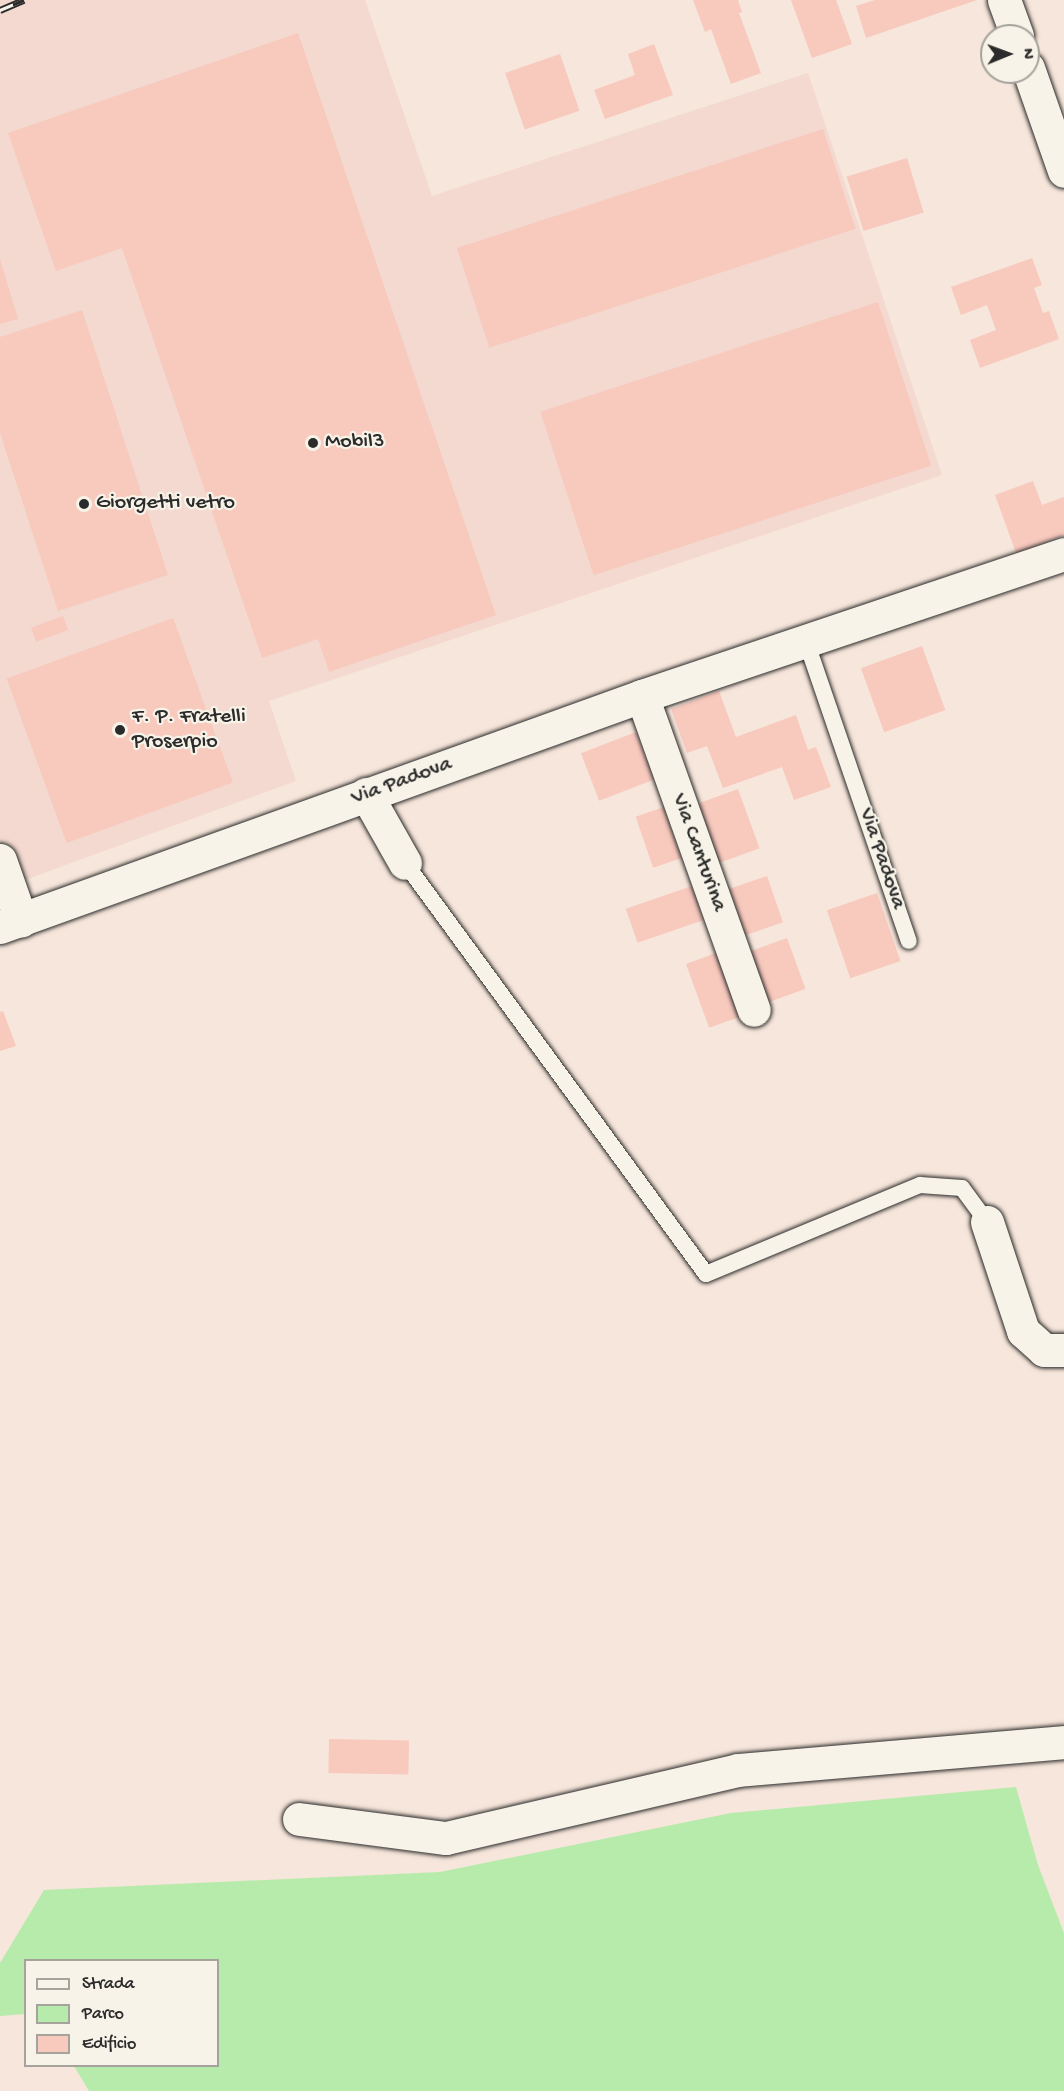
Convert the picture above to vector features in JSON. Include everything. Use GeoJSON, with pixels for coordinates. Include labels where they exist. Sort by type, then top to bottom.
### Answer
{"type":"FeatureCollection","features":[{"type":"Feature","properties":{"kind":"street"},"geometry":{"type":"LineString","coordinates":[[1004,0],[1013,24]]}},
{"type":"Feature","properties":{"kind":"street"},"geometry":{"type":"LineString","coordinates":[[1034,84],[1064,171]]}},
{"type":"Feature","properties":{"kind":"street","name":"Via Padova"},"geometry":{"type":"LineString","coordinates":[[10,923],[642,696],[1064,554]]}},
{"type":"Feature","properties":{"kind":"street","name":"Via Canturina"},"geometry":{"type":"LineString","coordinates":[[642,696],[754,1010]]}},
{"type":"Feature","properties":{"kind":"street"},"geometry":{"type":"LineString","coordinates":[[366,794],[405,863]]}},
{"type":"Feature","properties":{"kind":"street"},"geometry":{"type":"LineString","coordinates":[[0,860],[10,923]]}},
{"type":"Feature","properties":{"kind":"street"},"geometry":{"type":"LineString","coordinates":[[987,1222],[1023,1331],[1044,1350],[1064,1350]]}},
{"type":"Feature","properties":{"kind":"street"},"geometry":{"type":"LineString","coordinates":[[299,1819],[446,1838],[738,1770],[1064,1742]]}},
{"type":"Feature","properties":{"kind":"lane","name":"Via Padova"},"geometry":{"type":"LineString","coordinates":[[806,641],[909,941]]}},
{"type":"Feature","properties":{"kind":"lane"},"geometry":{"type":"LineString","coordinates":[[405,863],[706,1274],[920,1185],[962,1188],[987,1222]]}},
{"type":"Feature","properties":{"kind":"shaded area"},"geometry":{"type":"Polygon","coordinates":[[[0,0],[365,0],[432,196],[808,73],[942,475],[269,701],[296,781],[0,889],[0,0]]]}},
{"type":"Feature","properties":{"kind":"green space"},"geometry":{"type":"Polygon","coordinates":[[[1016,1787],[1038,1865],[1064,1933],[1064,2091],[89,2091],[75,2067],[219,2067],[219,1959],[24,1959],[24,2014],[0,2016],[0,1963],[44,1890],[440,1872],[731,1813],[1016,1787]]]}},
{"type":"Feature","properties":{"kind":"building"},"geometry":{"type":"Polygon","coordinates":[[[693,0],[738,0],[742,12],[739,13],[761,73],[731,84],[711,29],[705,32],[693,0]]]}},
{"type":"Feature","properties":{"kind":"building"},"geometry":{"type":"Polygon","coordinates":[[[791,0],[836,0],[852,44],[812,58],[791,0]]]}},
{"type":"Feature","properties":{"kind":"building"},"geometry":{"type":"Polygon","coordinates":[[[875,0],[977,0],[866,38],[856,6],[875,0]]]}},
{"type":"Feature","properties":{"kind":"building","name":"Mobil3"},"geometry":{"type":"Polygon","coordinates":[[[298,33],[496,615],[329,672],[318,639],[262,658],[122,248],[56,271],[8,133],[298,33]]]}},
{"type":"Feature","properties":{"kind":"building"},"geometry":{"type":"Polygon","coordinates":[[[654,44],[673,95],[605,119],[594,90],[635,75],[628,54],[654,44]]]}},
{"type":"Feature","properties":{"kind":"building"},"geometry":{"type":"Polygon","coordinates":[[[560,54],[580,111],[525,130],[505,73],[560,54]]]}},
{"type":"Feature","properties":{"kind":"building"},"geometry":{"type":"Polygon","coordinates":[[[823,129],[855,229],[489,348],[457,248],[823,129]]]}},
{"type":"Feature","properties":{"kind":"building"},"geometry":{"type":"Polygon","coordinates":[[[907,158],[924,213],[863,231],[847,176],[907,158]]]}},
{"type":"Feature","properties":{"kind":"building"},"geometry":{"type":"Polygon","coordinates":[[[1032,258],[1042,285],[1034,288],[1043,313],[1049,311],[1059,339],[980,368],[970,340],[996,330],[987,305],[961,315],[951,287],[1032,258]]]}},
{"type":"Feature","properties":{"kind":"building"},"geometry":{"type":"Polygon","coordinates":[[[0,259],[18,319],[0,324],[0,259]]]}},
{"type":"Feature","properties":{"kind":"building"},"geometry":{"type":"Polygon","coordinates":[[[878,302],[931,466],[594,575],[540,412],[878,302]]]}},
{"type":"Feature","properties":{"kind":"building","name":"Giorgetti vetro"},"geometry":{"type":"Polygon","coordinates":[[[82,310],[168,575],[58,611],[0,433],[0,337],[82,310]]]}},
{"type":"Feature","properties":{"kind":"building"},"geometry":{"type":"Polygon","coordinates":[[[1033,481],[1042,505],[1064,497],[1064,535],[1016,553],[995,495],[1033,481]]]}},
{"type":"Feature","properties":{"kind":"building"},"geometry":{"type":"Polygon","coordinates":[[[63,616],[68,630],[36,642],[31,628],[63,616]]]}},
{"type":"Feature","properties":{"kind":"building","name":"F. P. Fratelli Proserpio"},"geometry":{"type":"Polygon","coordinates":[[[173,618],[233,782],[67,843],[7,679],[173,618]]]}},
{"type":"Feature","properties":{"kind":"building"},"geometry":{"type":"Polygon","coordinates":[[[922,646],[945,710],[884,732],[861,668],[922,646]]]}},
{"type":"Feature","properties":{"kind":"building"},"geometry":{"type":"Polygon","coordinates":[[[719,691],[736,737],[796,715],[808,750],[816,747],[831,787],[794,800],[782,767],[723,788],[707,746],[687,753],[671,709],[719,691]]]}},
{"type":"Feature","properties":{"kind":"building"},"geometry":{"type":"Polygon","coordinates":[[[636,732],[654,780],[599,801],[581,753],[636,732]]]}},
{"type":"Feature","properties":{"kind":"building"},"geometry":{"type":"Polygon","coordinates":[[[738,789],[760,848],[719,863],[698,804],[738,789]]]}},
{"type":"Feature","properties":{"kind":"building"},"geometry":{"type":"Polygon","coordinates":[[[664,807],[682,858],[653,868],[636,817],[664,807]]]}},
{"type":"Feature","properties":{"kind":"building"},"geometry":{"type":"Polygon","coordinates":[[[767,876],[783,922],[744,936],[728,889],[767,876]]]}},
{"type":"Feature","properties":{"kind":"building"},"geometry":{"type":"Polygon","coordinates":[[[692,886],[704,920],[638,943],[626,909],[692,886]]]}},
{"type":"Feature","properties":{"kind":"building"},"geometry":{"type":"Polygon","coordinates":[[[877,893],[900,961],[850,978],[827,910],[877,893]]]}},
{"type":"Feature","properties":{"kind":"building"},"geometry":{"type":"Polygon","coordinates":[[[787,938],[805,989],[765,1003],[747,953],[787,938]]]}},
{"type":"Feature","properties":{"kind":"building"},"geometry":{"type":"Polygon","coordinates":[[[716,953],[739,1017],[709,1028],[686,964],[716,953]]]}},
{"type":"Feature","properties":{"kind":"building"},"geometry":{"type":"Polygon","coordinates":[[[3,1011],[16,1046],[0,1051],[0,1012],[3,1011]]]}},
{"type":"Feature","properties":{"kind":"building"},"geometry":{"type":"Polygon","coordinates":[[[329,1739],[409,1740],[408,1774],[328,1773],[329,1739]]]}},
{"type":"Feature","properties":{"kind":"railway"},"geometry":{"type":"LineString","coordinates":[[0,10],[24,0]]}},
{"type":"Feature","properties":{"kind":"place","name":"Mobil3"},"geometry":{"type":"Point","coordinates":[313,443]}},
{"type":"Feature","properties":{"kind":"place","name":"Giorgetti vetro"},"geometry":{"type":"Point","coordinates":[84,504]}},
{"type":"Feature","properties":{"kind":"place","name":"F. P. Fratelli Proserpio"},"geometry":{"type":"Point","coordinates":[120,730]}}]}
